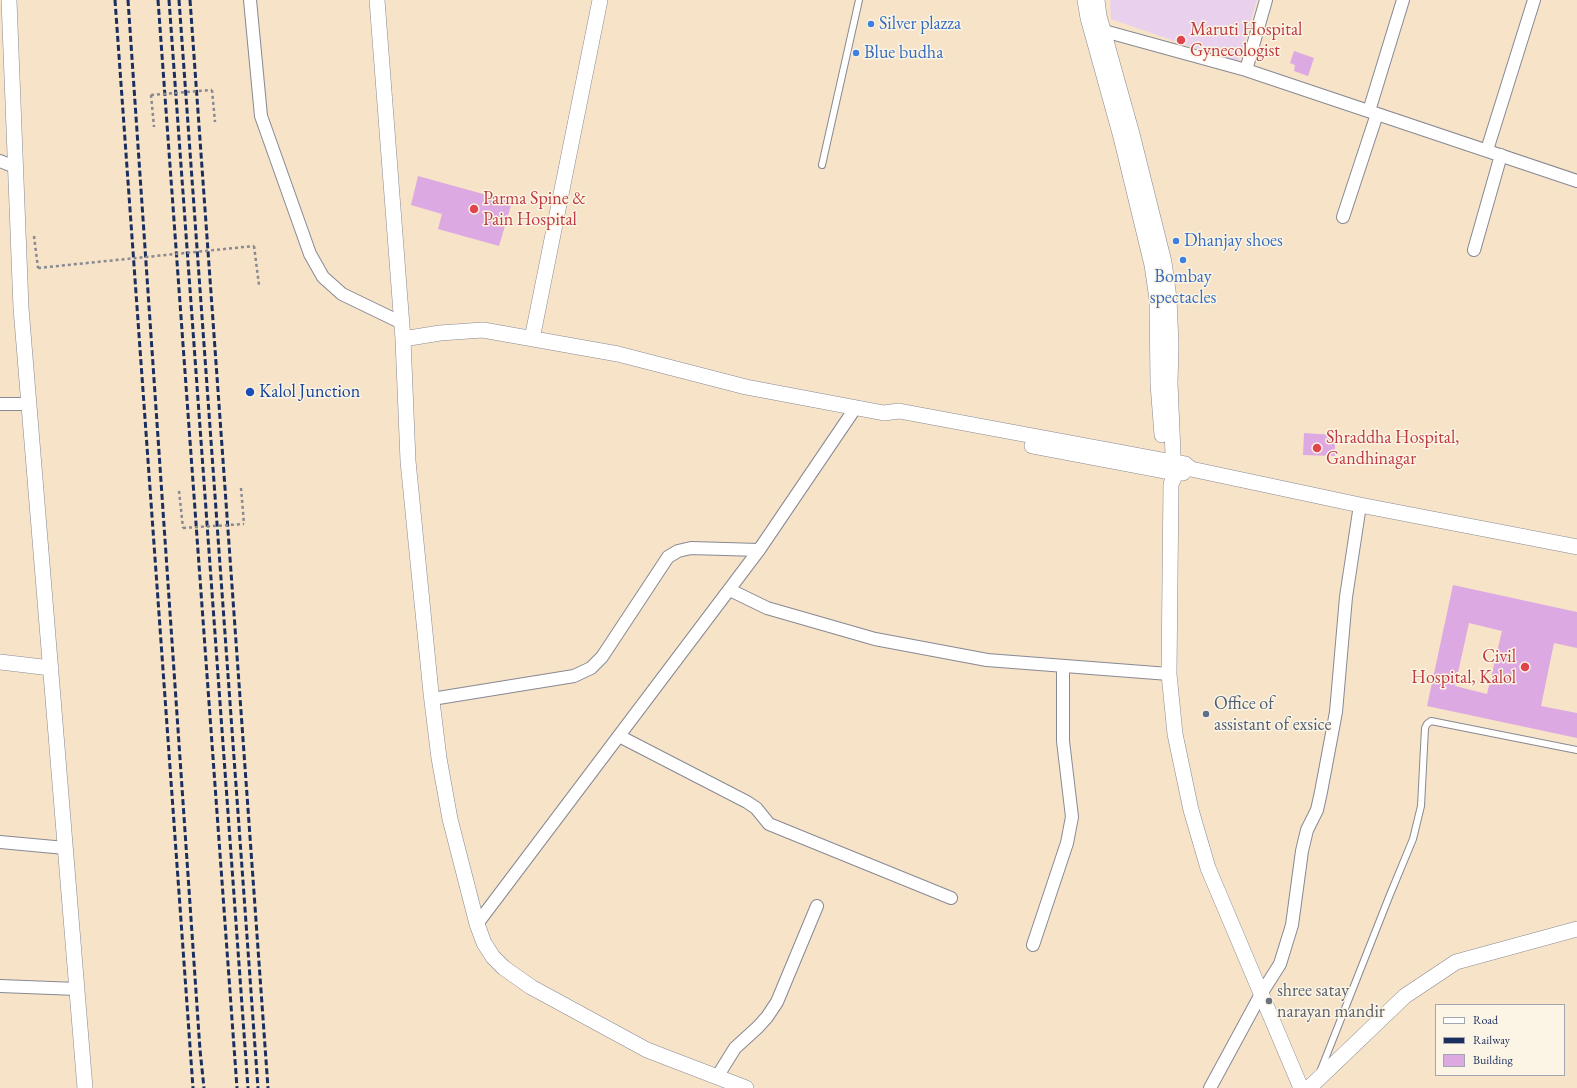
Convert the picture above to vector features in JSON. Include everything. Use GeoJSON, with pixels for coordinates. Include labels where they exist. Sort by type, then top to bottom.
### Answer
{"type":"FeatureCollection","features":[{"type":"Feature","properties":{"kind":"street"},"geometry":{"type":"LineString","coordinates":[[9,0],[21,308],[85,1088]]}},
{"type":"Feature","properties":{"kind":"street"},"geometry":{"type":"LineString","coordinates":[[250,0],[261,116],[310,254],[323,278],[342,294],[402,323]]}},
{"type":"Feature","properties":{"kind":"street"},"geometry":{"type":"LineString","coordinates":[[377,0],[402,323],[408,461],[432,700],[439,758],[450,819],[477,924],[484,943],[493,957],[517,979],[647,1050],[746,1088]]}},
{"type":"Feature","properties":{"kind":"street"},"geometry":{"type":"LineString","coordinates":[[532,339],[600,0]]}},
{"type":"Feature","properties":{"kind":"street"},"geometry":{"type":"LineString","coordinates":[[1086,0],[1088,18],[1121,137],[1154,279],[1157,299],[1158,384],[1169,470]]}},
{"type":"Feature","properties":{"kind":"street"},"geometry":{"type":"LineString","coordinates":[[1097,0],[1164,262],[1169,298],[1171,345],[1169,470],[1169,674],[1175,734],[1191,810],[1208,868],[1301,1088]]}},
{"type":"Feature","properties":{"kind":"street"},"geometry":{"type":"LineString","coordinates":[[1246,70],[1266,0]]}},
{"type":"Feature","properties":{"kind":"street"},"geometry":{"type":"LineString","coordinates":[[1343,217],[1403,0]]}},
{"type":"Feature","properties":{"kind":"street"},"geometry":{"type":"LineString","coordinates":[[1487,150],[1534,0]]}},
{"type":"Feature","properties":{"kind":"street"},"geometry":{"type":"LineString","coordinates":[[1104,31],[1246,70],[1577,181]]}},
{"type":"Feature","properties":{"kind":"street"},"geometry":{"type":"LineString","coordinates":[[1474,250],[1501,155]]}},
{"type":"Feature","properties":{"kind":"street"},"geometry":{"type":"LineString","coordinates":[[0,161],[16,166]]}},
{"type":"Feature","properties":{"kind":"street"},"geometry":{"type":"LineString","coordinates":[[403,339],[440,333],[483,330],[618,354],[746,387],[884,413],[899,411],[1169,470],[1185,464],[1191,469],[1360,505],[1577,547]]}},
{"type":"Feature","properties":{"kind":"street"},"geometry":{"type":"LineString","coordinates":[[0,404],[29,404]]}},
{"type":"Feature","properties":{"kind":"street"},"geometry":{"type":"LineString","coordinates":[[477,924],[730,590],[759,550],[856,407]]}},
{"type":"Feature","properties":{"kind":"street"},"geometry":{"type":"LineString","coordinates":[[1210,1088],[1261,994],[1280,964],[1292,925],[1302,851],[1307,830],[1317,810],[1336,712],[1346,597],[1360,505]]}},
{"type":"Feature","properties":{"kind":"street"},"geometry":{"type":"LineString","coordinates":[[432,700],[574,676],[586,671],[602,658],[668,557],[678,551],[691,548],[759,550]]}},
{"type":"Feature","properties":{"kind":"street"},"geometry":{"type":"LineString","coordinates":[[730,590],[767,608],[875,639],[987,660],[1169,674]]}},
{"type":"Feature","properties":{"kind":"street"},"geometry":{"type":"LineString","coordinates":[[0,662],[51,668]]}},
{"type":"Feature","properties":{"kind":"street"},"geometry":{"type":"LineString","coordinates":[[1033,945],[1067,843],[1072,817],[1062,741],[1063,666]]}},
{"type":"Feature","properties":{"kind":"street"},"geometry":{"type":"LineString","coordinates":[[619,736],[747,802],[756,808],[769,824],[951,898]]}},
{"type":"Feature","properties":{"kind":"street"},"geometry":{"type":"LineString","coordinates":[[0,842],[65,848]]}},
{"type":"Feature","properties":{"kind":"street"},"geometry":{"type":"LineString","coordinates":[[717,1078],[735,1048],[758,1027],[777,1002],[817,906]]}},
{"type":"Feature","properties":{"kind":"street"},"geometry":{"type":"LineString","coordinates":[[1313,1084],[1405,996],[1456,962],[1577,929]]}},
{"type":"Feature","properties":{"kind":"street"},"geometry":{"type":"LineString","coordinates":[[0,986],[77,988]]}},
{"type":"Feature","properties":{"kind":"lane"},"geometry":{"type":"LineString","coordinates":[[822,165],[858,0]]}},
{"type":"Feature","properties":{"kind":"lane"},"geometry":{"type":"LineString","coordinates":[[1313,1084],[1388,897],[1413,839],[1421,806],[1426,724],[1431,721],[1577,750]]}},
{"type":"Feature","properties":{"kind":"path"},"geometry":{"type":"LineString","coordinates":[[154,127],[150,95],[212,90],[215,122]]}},
{"type":"Feature","properties":{"kind":"path"},"geometry":{"type":"LineString","coordinates":[[33,228],[38,268],[254,246],[259,285]]}},
{"type":"Feature","properties":{"kind":"path"},"geometry":{"type":"LineString","coordinates":[[179,491],[183,528],[244,524],[241,488]]}},
{"type":"Feature","properties":{"kind":"shaded area"},"geometry":{"type":"Polygon","coordinates":[[[1110,0],[1257,0],[1238,63],[1111,19],[1110,0]]]}},
{"type":"Feature","properties":{"kind":"building"},"geometry":{"type":"Polygon","coordinates":[[[1294,51],[1314,58],[1308,76],[1294,71],[1295,65],[1290,63],[1294,51]]]}},
{"type":"Feature","properties":{"kind":"building"},"geometry":{"type":"Polygon","coordinates":[[[418,176],[512,202],[499,246],[438,229],[442,214],[411,205],[418,176]]]}},
{"type":"Feature","properties":{"kind":"building"},"geometry":{"type":"Polygon","coordinates":[[[1304,433],[1335,435],[1335,456],[1303,455],[1304,433]]]}},
{"type":"Feature","properties":{"kind":"building"},"geometry":{"type":"Polygon","coordinates":[[[1453,585],[1577,612],[1577,648],[1554,643],[1541,706],[1577,713],[1577,738],[1427,706],[1453,585]],[[1469,623],[1455,686],[1487,694],[1502,631],[1469,623]]]}},
{"type":"Feature","properties":{"kind":"railway"},"geometry":{"type":"LineString","coordinates":[[115,0],[193,1088]]}},
{"type":"Feature","properties":{"kind":"railway"},"geometry":{"type":"LineString","coordinates":[[128,0],[200,1050],[204,1088]]}},
{"type":"Feature","properties":{"kind":"railway"},"geometry":{"type":"LineString","coordinates":[[158,0],[237,1088]]}},
{"type":"Feature","properties":{"kind":"railway"},"geometry":{"type":"LineString","coordinates":[[169,0],[248,1088]]}},
{"type":"Feature","properties":{"kind":"railway"},"geometry":{"type":"LineString","coordinates":[[179,0],[258,1088]]}},
{"type":"Feature","properties":{"kind":"railway"},"geometry":{"type":"LineString","coordinates":[[190,0],[268,1088]]}},
{"type":"Feature","properties":{"kind":"place","name":"Silver plazza"},"geometry":{"type":"Point","coordinates":[871,24]}},
{"type":"Feature","properties":{"kind":"place","name":"Maruti Hospital Gynecologist"},"geometry":{"type":"Point","coordinates":[1181,40]}},
{"type":"Feature","properties":{"kind":"place","name":"Blue budha"},"geometry":{"type":"Point","coordinates":[856,53]}},
{"type":"Feature","properties":{"kind":"place","name":"Parma Spine & Pain Hospital"},"geometry":{"type":"Point","coordinates":[474,209]}},
{"type":"Feature","properties":{"kind":"place","name":"Dhanjay shoes"},"geometry":{"type":"Point","coordinates":[1176,241]}},
{"type":"Feature","properties":{"kind":"place","name":"Bombay spectacles"},"geometry":{"type":"Point","coordinates":[1183,260]}},
{"type":"Feature","properties":{"kind":"place","name":"Kalol Junction"},"geometry":{"type":"Point","coordinates":[250,392]}},
{"type":"Feature","properties":{"kind":"place","name":"Shraddha Hospital, Gandhinagar"},"geometry":{"type":"Point","coordinates":[1317,448]}},
{"type":"Feature","properties":{"kind":"place","name":"Civil Hospital, Kalol"},"geometry":{"type":"Point","coordinates":[1525,667]}},
{"type":"Feature","properties":{"kind":"place","name":"Office of assistant of exsice"},"geometry":{"type":"Point","coordinates":[1206,714]}},
{"type":"Feature","properties":{"kind":"place","name":"shree satay narayan mandir"},"geometry":{"type":"Point","coordinates":[1269,1001]}}]}
